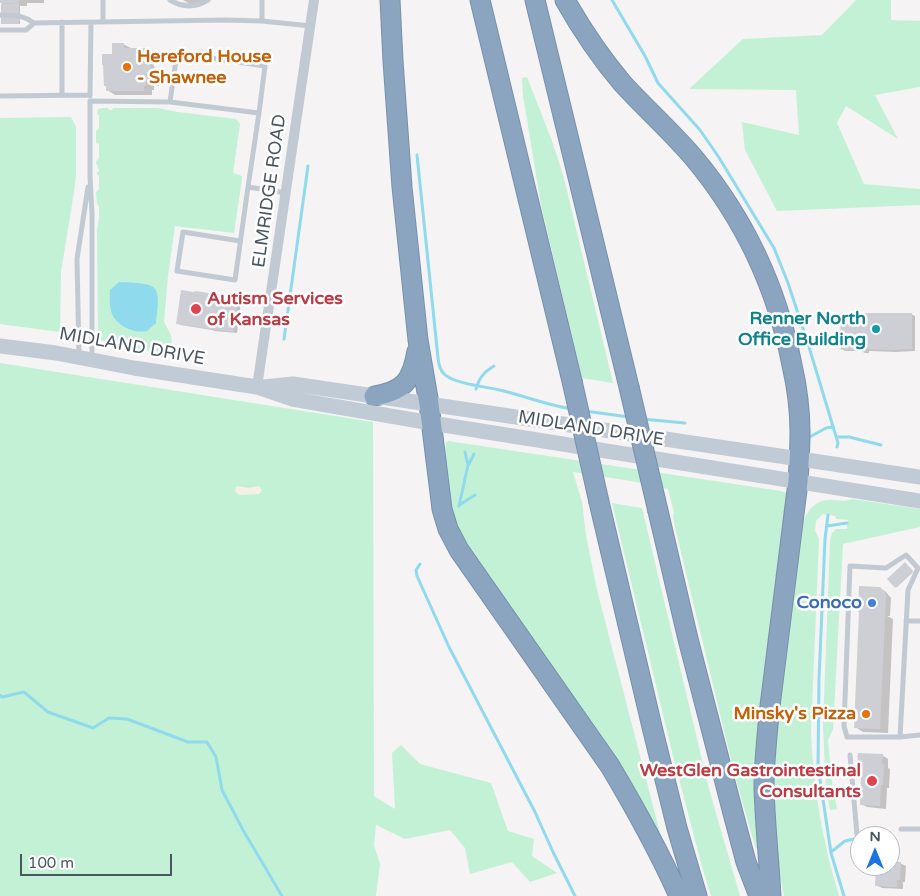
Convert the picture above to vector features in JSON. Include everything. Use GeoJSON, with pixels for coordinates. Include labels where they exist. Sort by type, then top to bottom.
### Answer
{"type":"FeatureCollection","features":[{"type":"Feature","properties":{"kind":"highway"},"geometry":{"type":"LineString","coordinates":[[390,0],[402,177],[418,340],[430,414],[442,510],[448,529],[459,550],[610,766],[666,867],[679,896]]}},
{"type":"Feature","properties":{"kind":"highway"},"geometry":{"type":"LineString","coordinates":[[480,0],[572,381],[655,741],[677,828],[697,896]]}},
{"type":"Feature","properties":{"kind":"highway"},"geometry":{"type":"LineString","coordinates":[[535,0],[688,639],[746,862],[759,896]]}},
{"type":"Feature","properties":{"kind":"highway"},"geometry":{"type":"LineString","coordinates":[[565,0],[591,42],[617,76],[693,158],[726,201],[751,243],[772,292],[788,344],[798,400],[800,458],[774,666],[766,751],[765,816],[771,896]]}},
{"type":"Feature","properties":{"kind":"highway"},"geometry":{"type":"LineString","coordinates":[[374,396],[397,390],[409,379],[414,366],[418,340]]}},
{"type":"Feature","properties":{"kind":"main road","name":"MIDLAND DRIVE"},"geometry":{"type":"LineString","coordinates":[[0,346],[85,358],[134,368],[257,387],[292,399],[800,458],[920,478]]}},
{"type":"Feature","properties":{"kind":"main road","name":"MIDLAND DRIVE"},"geometry":{"type":"LineString","coordinates":[[257,387],[293,384],[374,396],[430,414],[798,482],[920,501]]}},
{"type":"Feature","properties":{"kind":"street","name":"ELMRIDGE ROAD"},"geometry":{"type":"LineString","coordinates":[[257,387],[314,0]]}},
{"type":"Feature","properties":{"kind":"lane"},"geometry":{"type":"LineString","coordinates":[[103,0],[103,22]]}},
{"type":"Feature","properties":{"kind":"lane"},"geometry":{"type":"LineString","coordinates":[[170,0],[178,5],[186,6],[202,4],[208,0]]}},
{"type":"Feature","properties":{"kind":"lane"},"geometry":{"type":"LineString","coordinates":[[262,0],[262,21]]}},
{"type":"Feature","properties":{"kind":"lane"},"geometry":{"type":"LineString","coordinates":[[0,15],[21,16],[34,22],[225,20],[262,21],[310,26]]}},
{"type":"Feature","properties":{"kind":"lane"},"geometry":{"type":"LineString","coordinates":[[0,30],[26,30],[34,22]]}},
{"type":"Feature","properties":{"kind":"lane"},"geometry":{"type":"LineString","coordinates":[[62,22],[62,95]]}},
{"type":"Feature","properties":{"kind":"lane"},"geometry":{"type":"LineString","coordinates":[[85,358],[92,214],[90,176],[91,22]]}},
{"type":"Feature","properties":{"kind":"lane"},"geometry":{"type":"LineString","coordinates":[[170,102],[177,53],[265,66],[235,280],[177,271],[183,232],[240,242]]}},
{"type":"Feature","properties":{"kind":"lane"},"geometry":{"type":"LineString","coordinates":[[0,96],[90,95]]}},
{"type":"Feature","properties":{"kind":"lane"},"geometry":{"type":"LineString","coordinates":[[90,101],[170,102],[259,113]]}},
{"type":"Feature","properties":{"kind":"lane"},"geometry":{"type":"LineString","coordinates":[[85,358],[77,259],[90,176]]}},
{"type":"Feature","properties":{"kind":"lane"},"geometry":{"type":"LineString","coordinates":[[248,187],[287,193]]}},
{"type":"Feature","properties":{"kind":"lane"},"geometry":{"type":"LineString","coordinates":[[900,737],[908,590],[918,568],[906,555],[886,568],[850,566],[844,726],[847,736],[900,737],[920,735]]}},
{"type":"Feature","properties":{"kind":"lane"},"geometry":{"type":"LineString","coordinates":[[906,621],[920,621]]}},
{"type":"Feature","properties":{"kind":"lane"},"geometry":{"type":"LineString","coordinates":[[850,755],[856,826]]}},
{"type":"Feature","properties":{"kind":"lane"},"geometry":{"type":"LineString","coordinates":[[901,829],[920,829]]}},
{"type":"Feature","properties":{"kind":"green space"},"geometry":{"type":"Polygon","coordinates":[[[856,0],[891,0],[891,20],[920,21],[920,87],[875,95],[898,139],[846,106],[837,123],[864,184],[920,189],[920,205],[777,211],[745,150],[742,122],[799,135],[796,90],[689,89],[743,39],[822,35],[856,0]]]}},
{"type":"Feature","properties":{"kind":"green space"},"geometry":{"type":"Polygon","coordinates":[[[527,77],[564,178],[613,383],[582,378],[541,205],[523,96],[522,78],[527,77]]]}},
{"type":"Feature","properties":{"kind":"green space"},"geometry":{"type":"Polygon","coordinates":[[[113,108],[158,108],[236,119],[240,124],[233,173],[242,176],[242,179],[234,233],[175,226],[164,322],[171,335],[170,354],[124,347],[98,339],[97,230],[99,206],[97,204],[96,192],[99,189],[99,176],[97,172],[99,171],[96,162],[99,158],[99,144],[96,143],[96,131],[99,128],[98,109],[112,110],[113,108]]]}},
{"type":"Feature","properties":{"kind":"green space"},"geometry":{"type":"Polygon","coordinates":[[[71,117],[76,127],[76,175],[61,272],[60,332],[0,324],[0,118],[71,117]]]}},
{"type":"Feature","properties":{"kind":"green space"},"geometry":{"type":"Polygon","coordinates":[[[0,363],[373,422],[374,796],[395,809],[392,753],[401,745],[420,764],[491,783],[508,831],[534,839],[532,856],[557,873],[530,882],[512,862],[470,874],[465,848],[450,830],[405,839],[376,825],[374,845],[380,864],[376,896],[0,896],[0,363]]]}},
{"type":"Feature","properties":{"kind":"green space"},"geometry":{"type":"Polygon","coordinates":[[[448,441],[787,493],[773,598],[758,745],[761,850],[758,851],[755,846],[735,776],[678,540],[668,489],[573,472],[582,502],[586,535],[597,590],[664,848],[462,540],[450,512],[445,456],[446,443],[448,441]]]}},
{"type":"Feature","properties":{"kind":"green space"},"geometry":{"type":"Polygon","coordinates":[[[852,499],[920,509],[920,527],[843,544],[833,729],[828,740],[831,775],[837,809],[830,810],[826,787],[823,727],[830,540],[832,533],[836,529],[847,529],[848,520],[836,519],[835,516],[823,514],[816,521],[815,531],[819,539],[811,732],[812,753],[820,815],[828,856],[839,896],[784,896],[777,860],[772,768],[803,523],[809,511],[819,502],[852,499]]]}},
{"type":"Feature","properties":{"kind":"green space"},"geometry":{"type":"Polygon","coordinates":[[[612,503],[642,508],[709,789],[740,896],[711,896],[673,756],[612,503]]]}},
{"type":"Feature","properties":{"kind":"sand"},"geometry":{"type":"Polygon","coordinates":[[[238,486],[248,488],[259,486],[262,490],[259,494],[239,495],[235,491],[238,486]]]}},
{"type":"Feature","properties":{"kind":"water"},"geometry":{"type":"Polygon","coordinates":[[[119,282],[150,285],[157,293],[156,323],[147,331],[131,330],[120,324],[113,316],[110,306],[110,290],[119,282]]]}},
{"type":"Feature","properties":{"kind":"building"},"geometry":{"type":"Polygon","coordinates":[[[0,0],[19,0],[19,3],[0,3],[0,0]]]}},
{"type":"Feature","properties":{"kind":"building"},"geometry":{"type":"Polygon","coordinates":[[[19,3],[19,24],[1,24],[1,4],[19,3]]]}},
{"type":"Feature","properties":{"kind":"building","name":"Hereford House - Shawnee"},"geometry":{"type":"Polygon","coordinates":[[[112,43],[124,43],[124,48],[146,48],[146,65],[156,68],[156,79],[152,79],[152,82],[146,82],[144,91],[106,91],[102,54],[112,54],[112,43]]]}},
{"type":"Feature","properties":{"kind":"building"},"geometry":{"type":"Polygon","coordinates":[[[181,290],[238,299],[233,332],[176,324],[181,290]]]}},
{"type":"Feature","properties":{"kind":"building","name":"Renner North Office Building"},"geometry":{"type":"Polygon","coordinates":[[[840,313],[912,313],[912,349],[866,349],[866,352],[860,352],[860,349],[841,350],[840,313]]]}},
{"type":"Feature","properties":{"kind":"building","name":"Conoco"},"geometry":{"type":"Polygon","coordinates":[[[905,562],[913,571],[895,588],[887,579],[905,562]]]}},
{"type":"Feature","properties":{"kind":"building"},"geometry":{"type":"Polygon","coordinates":[[[859,586],[880,587],[886,594],[880,729],[854,728],[859,586]]]}},
{"type":"Feature","properties":{"kind":"building","name":"WestGlen Gastrointestinal Consultants"},"geometry":{"type":"Polygon","coordinates":[[[858,753],[883,754],[883,785],[881,785],[880,806],[860,805],[861,776],[856,776],[858,753]]]}},
{"type":"Feature","properties":{"kind":"building"},"geometry":{"type":"Polygon","coordinates":[[[901,862],[900,880],[897,880],[897,887],[875,886],[876,876],[900,876],[901,862]]]}},
{"type":"Feature","properties":{"kind":"waterway"},"geometry":{"type":"LineString","coordinates":[[612,0],[645,56],[658,83],[700,130],[774,248],[788,283],[809,347],[838,443],[837,447]]}},
{"type":"Feature","properties":{"kind":"waterway"},"geometry":{"type":"LineString","coordinates":[[417,155],[438,359],[442,372],[463,383],[504,391],[572,409]]}},
{"type":"Feature","properties":{"kind":"waterway"},"geometry":{"type":"LineString","coordinates":[[284,339],[308,166]]}},
{"type":"Feature","properties":{"kind":"waterway"},"geometry":{"type":"LineString","coordinates":[[476,389],[482,376],[494,366]]}},
{"type":"Feature","properties":{"kind":"waterway"},"geometry":{"type":"LineString","coordinates":[[585,411],[629,417]]}},
{"type":"Feature","properties":{"kind":"waterway"},"geometry":{"type":"LineString","coordinates":[[642,419],[685,423]]}},
{"type":"Feature","properties":{"kind":"waterway"},"geometry":{"type":"LineString","coordinates":[[806,439],[826,428],[832,427]]}},
{"type":"Feature","properties":{"kind":"waterway"},"geometry":{"type":"LineString","coordinates":[[836,437],[849,437],[881,445]]}},
{"type":"Feature","properties":{"kind":"waterway"},"geometry":{"type":"LineString","coordinates":[[459,506],[468,465],[465,452]]}},
{"type":"Feature","properties":{"kind":"waterway"},"geometry":{"type":"LineString","coordinates":[[469,464],[474,454]]}},
{"type":"Feature","properties":{"kind":"waterway"},"geometry":{"type":"LineString","coordinates":[[461,504],[475,495]]}},
{"type":"Feature","properties":{"kind":"waterway"},"geometry":{"type":"LineString","coordinates":[[828,515],[825,539],[819,679],[818,766],[831,853],[844,896]]}},
{"type":"Feature","properties":{"kind":"waterway"},"geometry":{"type":"LineString","coordinates":[[827,526],[847,523]]}},
{"type":"Feature","properties":{"kind":"waterway"},"geometry":{"type":"LineString","coordinates":[[420,564],[416,570],[417,576],[449,647],[535,812],[575,896]]}},
{"type":"Feature","properties":{"kind":"waterway"},"geometry":{"type":"LineString","coordinates":[[0,695],[2,697],[24,692],[48,712],[93,728],[109,718],[127,719],[188,742],[207,742],[216,757],[222,790],[282,896]]}},
{"type":"Feature","properties":{"kind":"waterway"},"geometry":{"type":"LineString","coordinates":[[831,852],[845,841],[850,840]]}},
{"type":"Feature","properties":{"kind":"place","name":"Hereford House - Shawnee"},"geometry":{"type":"Point","coordinates":[127,67]}},
{"type":"Feature","properties":{"kind":"place","name":"Autism Services of Kansas"},"geometry":{"type":"Point","coordinates":[196,309]}},
{"type":"Feature","properties":{"kind":"place","name":"Renner North Office Building"},"geometry":{"type":"Point","coordinates":[876,329]}},
{"type":"Feature","properties":{"kind":"place","name":"Conoco"},"geometry":{"type":"Point","coordinates":[872,603]}},
{"type":"Feature","properties":{"kind":"place","name":"Minsky's Pizza"},"geometry":{"type":"Point","coordinates":[866,714]}},
{"type":"Feature","properties":{"kind":"place","name":"WestGlen Gastrointestinal Consultants"},"geometry":{"type":"Point","coordinates":[872,781]}}]}
